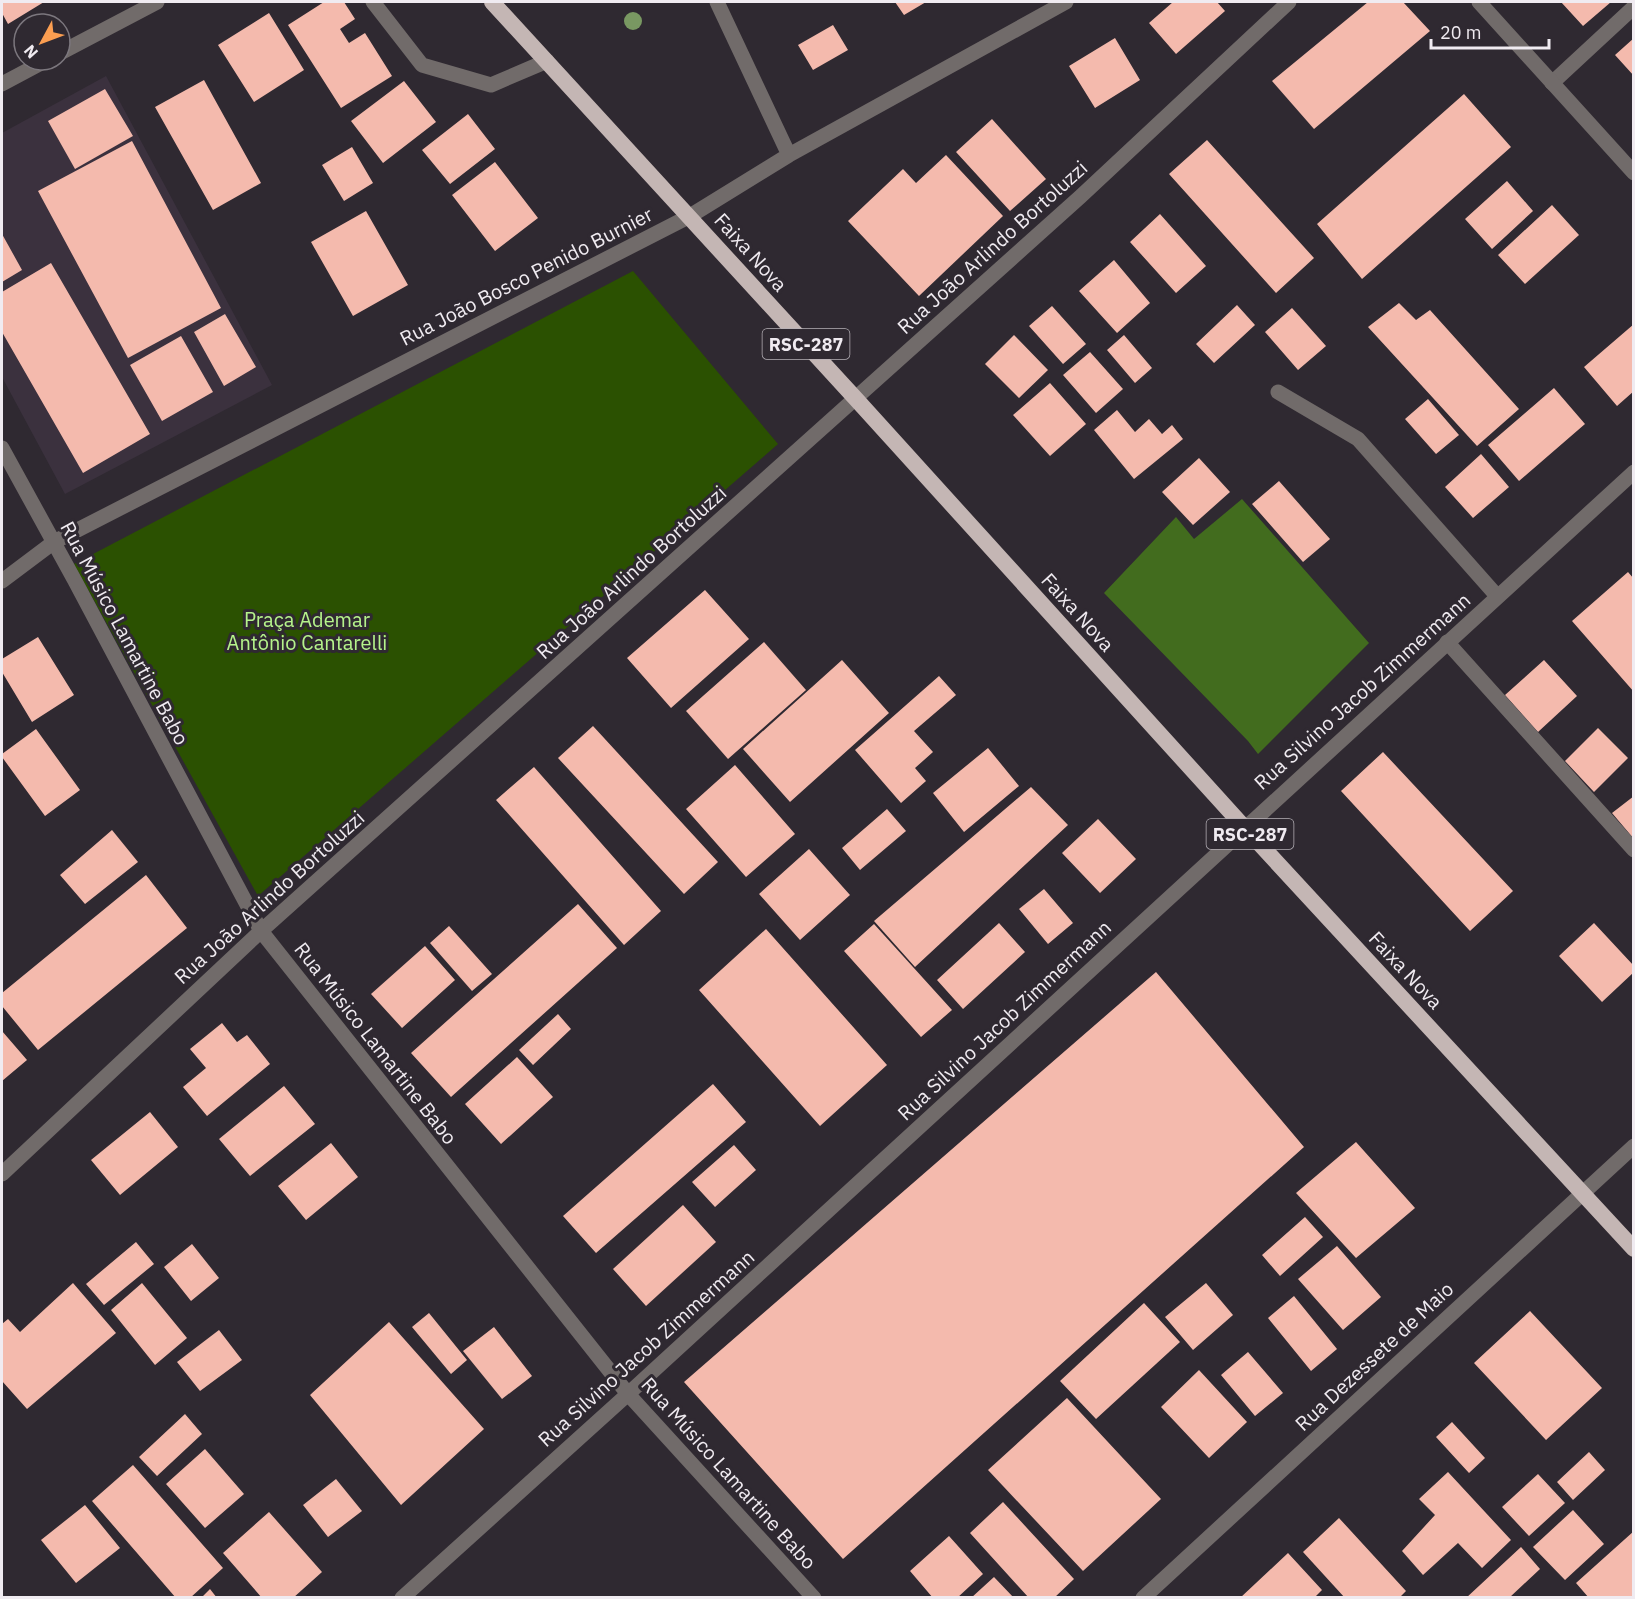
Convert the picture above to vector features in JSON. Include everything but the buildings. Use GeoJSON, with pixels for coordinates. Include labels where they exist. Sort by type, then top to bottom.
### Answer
{"type":"FeatureCollection","features":[{"type":"Feature","properties":{"kind":"highway","name":"Faixa Nova"},"geometry":{"type":"LineString","coordinates":[[492,2],[690,216],[1244,827],[1634,1249]]}},
{"type":"Feature","properties":{"kind":"street"},"geometry":{"type":"LineString","coordinates":[[72,47],[157,2]]}},
{"type":"Feature","properties":{"kind":"street"},"geometry":{"type":"LineString","coordinates":[[373,2],[422,65],[491,85],[547,60]]}},
{"type":"Feature","properties":{"kind":"street"},"geometry":{"type":"LineString","coordinates":[[717,2],[789,154]]}},
{"type":"Feature","properties":{"kind":"street","name":"Rua João Bosco Penido Burnier"},"geometry":{"type":"LineString","coordinates":[[2,581],[54,542],[690,216],[789,154],[1066,2]]}},
{"type":"Feature","properties":{"kind":"street","name":"Rua João Arlindo Bortoluzzi"},"geometry":{"type":"LineString","coordinates":[[2,1174],[261,931],[1080,197],[1289,2]]}},
{"type":"Feature","properties":{"kind":"street"},"geometry":{"type":"LineString","coordinates":[[1479,2],[1634,173]]}},
{"type":"Feature","properties":{"kind":"street"},"geometry":{"type":"LineString","coordinates":[[1552,83],[1634,7]]}},
{"type":"Feature","properties":{"kind":"street"},"geometry":{"type":"LineString","coordinates":[[2,84],[24,72]]}},
{"type":"Feature","properties":{"kind":"street"},"geometry":{"type":"LineString","coordinates":[[1278,392],[1358,439],[1497,596]]}},
{"type":"Feature","properties":{"kind":"street","name":"Rua Músico Lamartine Babo"},"geometry":{"type":"LineString","coordinates":[[2,448],[261,931],[628,1394],[814,1598]]}},
{"type":"Feature","properties":{"kind":"street","name":"Rua Silvino Jacob Zimmermann"},"geometry":{"type":"LineString","coordinates":[[402,1598],[628,1394],[1634,472]]}},
{"type":"Feature","properties":{"kind":"street"},"geometry":{"type":"LineString","coordinates":[[1447,642],[1634,850]]}},
{"type":"Feature","properties":{"kind":"street","name":"Rua Dezessete de Maio"},"geometry":{"type":"LineString","coordinates":[[1143,1598],[1634,1146]]}},
{"type":"Feature","properties":{"kind":"shaded area"},"geometry":{"type":"Polygon","coordinates":[[[106,76],[272,385],[65,494],[2,377],[2,133],[106,76]]]}},
{"type":"Feature","properties":{"kind":"green space","name":"Praça Ademar Antônio Cantarelli"},"geometry":{"type":"Polygon","coordinates":[[[633,271],[778,444],[258,896],[74,564],[633,271]]]}},
{"type":"Feature","properties":{"kind":"green space"},"geometry":{"type":"Polygon","coordinates":[[[1242,499],[1369,643],[1258,754],[1104,593],[1176,517],[1194,539],[1242,499]]]}}]}
